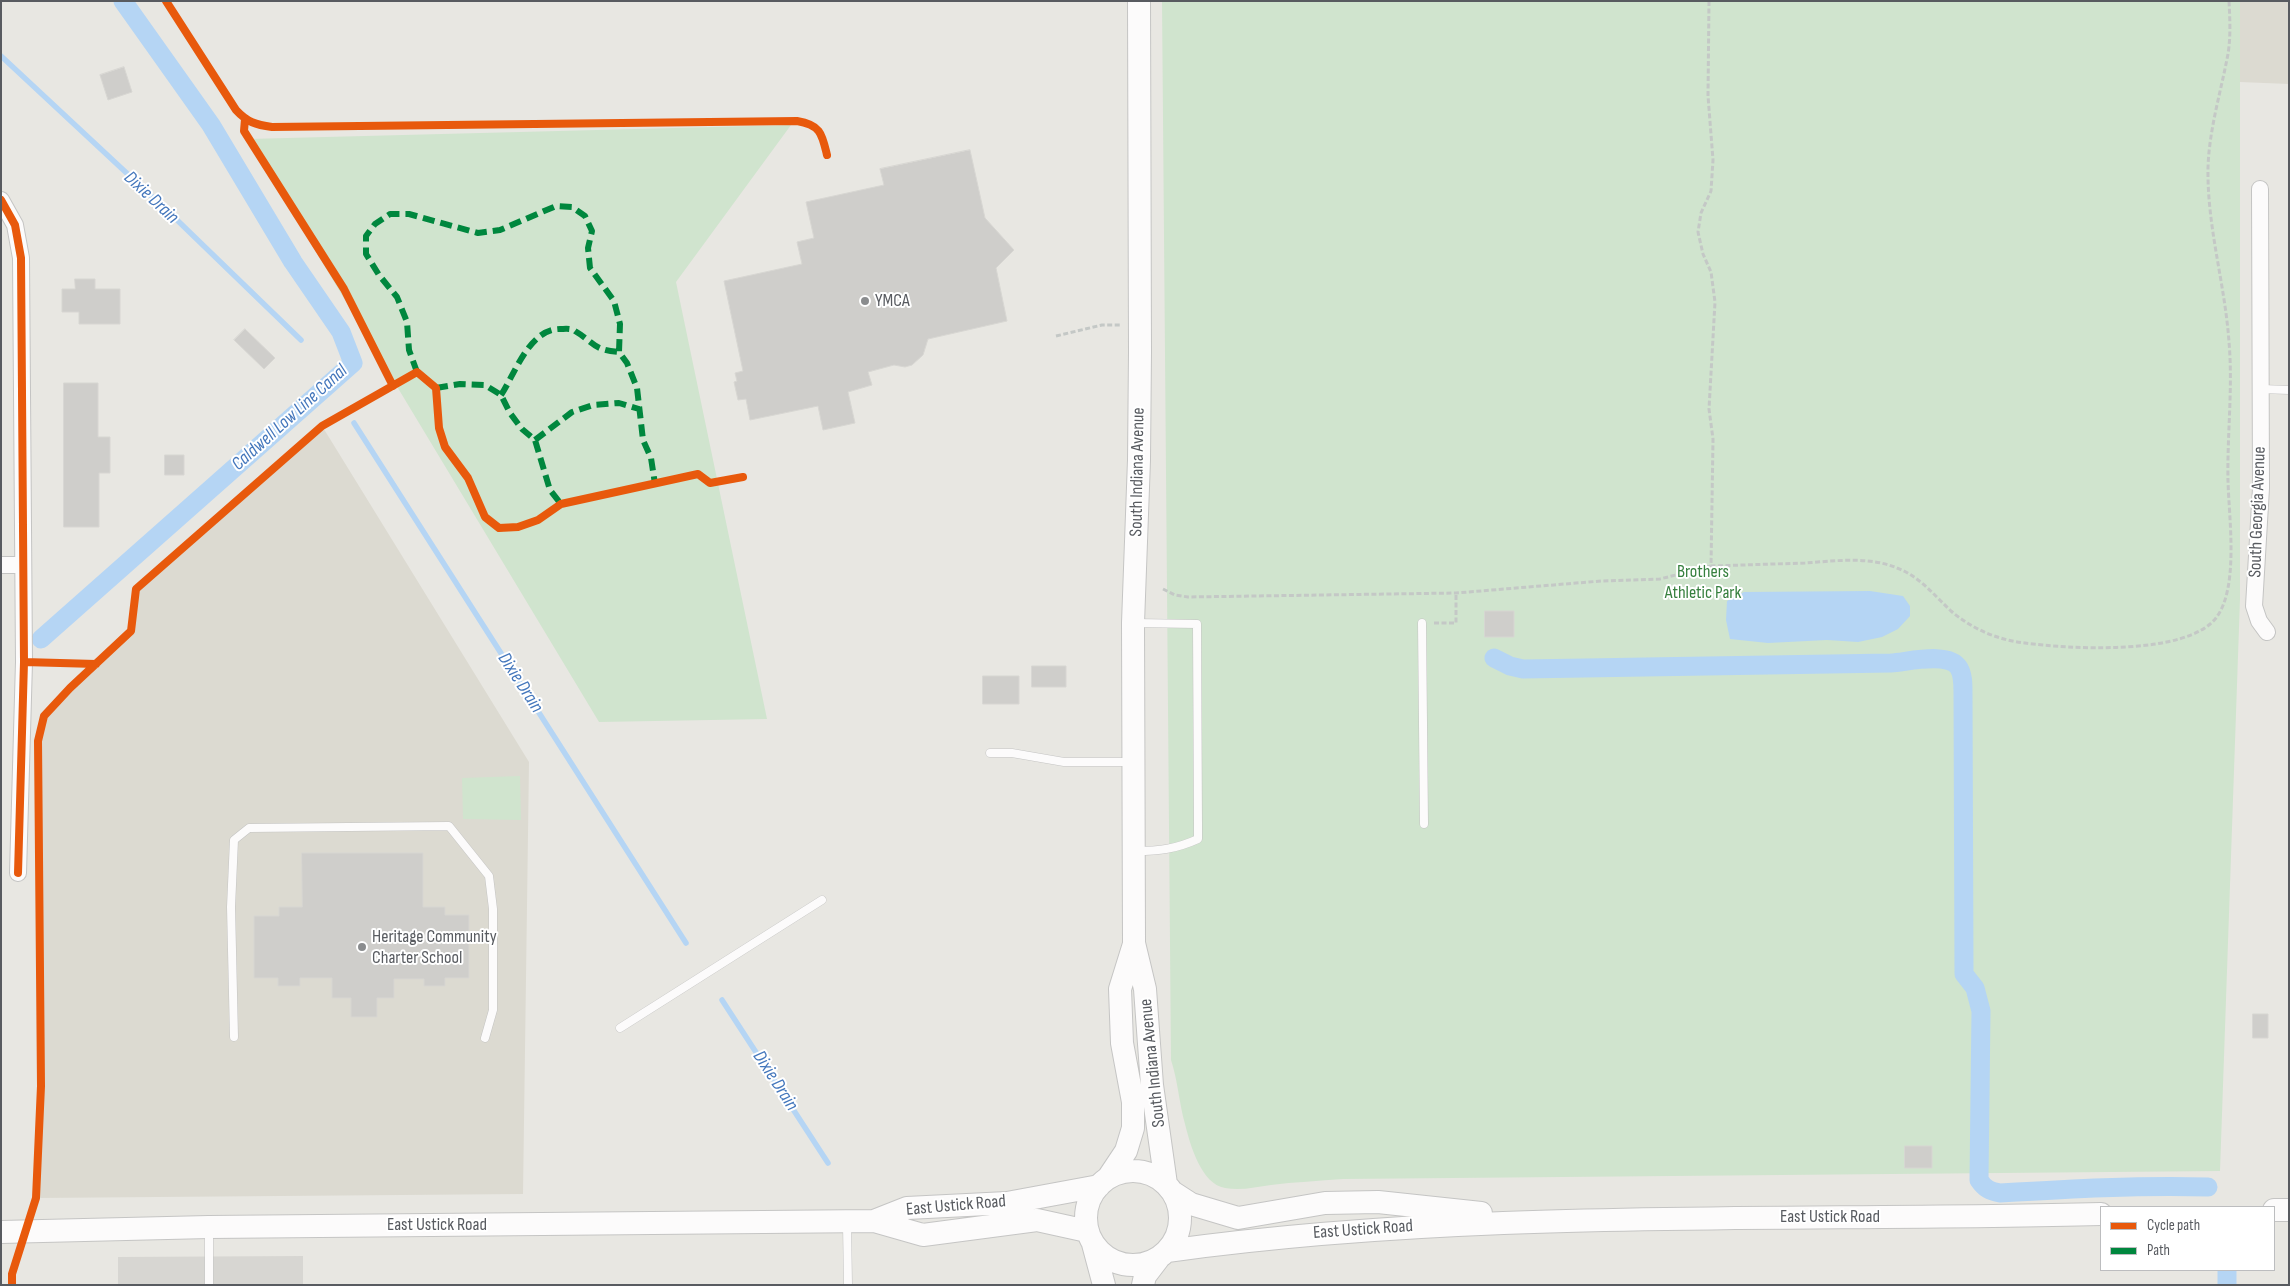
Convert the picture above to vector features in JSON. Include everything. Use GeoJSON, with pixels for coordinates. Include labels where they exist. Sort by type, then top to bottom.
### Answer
{"type":"FeatureCollection","features":[{"type":"Feature","properties":{"kind":"main road","name":"South Indiana Avenue"},"geometry":{"type":"LineString","coordinates":[[1139,1],[1140,324],[1139,460],[1133,623],[1134,943],[1145,989],[1152,1085],[1170,1189]]}},
{"type":"Feature","properties":{"kind":"main road","name":"South Indiana Avenue"},"geometry":{"type":"LineString","coordinates":[[1104,1182],[1126,1151],[1134,1128],[1134,1102],[1122,1043],[1120,990],[1134,943]]}},
{"type":"Feature","properties":{"kind":"main road"},"geometry":{"type":"LineString","coordinates":[[1104,1285],[1086,1219],[1087,1207],[1104,1182],[1120,1173],[1144,1172],[1156,1177],[1170,1189],[1179,1205],[1179,1229],[1163,1255],[1146,1276],[1143,1285]]}},
{"type":"Feature","properties":{"kind":"main road","name":"East Ustick Road"},"geometry":{"type":"LineString","coordinates":[[874,1221],[907,1208],[1007,1203],[1104,1182]]}},
{"type":"Feature","properties":{"kind":"main road","name":"East Ustick Road"},"geometry":{"type":"LineString","coordinates":[[1170,1189],[1191,1204],[1238,1218],[1325,1203],[1378,1202],[1559,1221]]}},
{"type":"Feature","properties":{"kind":"main road"},"geometry":{"type":"LineString","coordinates":[[2275,1210],[2289,1210]]}},
{"type":"Feature","properties":{"kind":"main road","name":"East Ustick Road"},"geometry":{"type":"LineString","coordinates":[[1163,1255],[1294,1235],[1363,1229],[1559,1221],[2100,1214]]}},
{"type":"Feature","properties":{"kind":"main road","name":"East Ustick Road"},"geometry":{"type":"LineString","coordinates":[[1,1232],[209,1226],[874,1221],[923,1235],[1037,1220],[1090,1237]]}},
{"type":"Feature","properties":{"kind":"main road"},"geometry":{"type":"LineString","coordinates":[[1090,1237],[1100,1252],[1122,1264],[1140,1264],[1163,1255]]}},
{"type":"Feature","properties":{"kind":"street","name":"South Georgia Avenue"},"geometry":{"type":"LineString","coordinates":[[2260,189],[2261,488],[2254,606],[2259,621],[2267,632]]}},
{"type":"Feature","properties":{"kind":"street"},"geometry":{"type":"LineString","coordinates":[[1,200],[15,225],[21,258],[24,662],[18,873]]}},
{"type":"Feature","properties":{"kind":"street"},"geometry":{"type":"LineString","coordinates":[[1,565],[23,565]]}},
{"type":"Feature","properties":{"kind":"lane"},"geometry":{"type":"LineString","coordinates":[[2260,389],[2289,390]]}},
{"type":"Feature","properties":{"kind":"lane"},"geometry":{"type":"LineString","coordinates":[[1133,623],[1197,624],[1198,808],[1198,839],[1164,851],[1134,851]]}},
{"type":"Feature","properties":{"kind":"lane"},"geometry":{"type":"LineString","coordinates":[[1422,623],[1424,824]]}},
{"type":"Feature","properties":{"kind":"lane"},"geometry":{"type":"LineString","coordinates":[[990,753],[1012,753],[1064,762],[1133,762]]}},
{"type":"Feature","properties":{"kind":"lane"},"geometry":{"type":"LineString","coordinates":[[234,1037],[231,907],[234,840],[249,828],[450,826],[489,876],[492,909],[492,1010],[485,1038]]}},
{"type":"Feature","properties":{"kind":"lane"},"geometry":{"type":"LineString","coordinates":[[620,1028],[822,900]]}},
{"type":"Feature","properties":{"kind":"lane"},"geometry":{"type":"LineString","coordinates":[[847,1222],[848,1285]]}},
{"type":"Feature","properties":{"kind":"lane"},"geometry":{"type":"LineString","coordinates":[[209,1226],[209,1285]]}},
{"type":"Feature","properties":{"kind":"path"},"geometry":{"type":"LineString","coordinates":[[1710,1],[1708,96],[1714,160],[1711,190],[1702,213],[1698,232],[1703,254],[1711,272],[1715,302],[1709,409],[1713,439],[1712,566]]}},
{"type":"Feature","properties":{"kind":"path"},"geometry":{"type":"LineString","coordinates":[[1163,589],[1175,595],[1188,597],[1456,593],[1601,580],[1660,579],[1712,566],[1848,561],[1879,562],[1897,568],[1916,578],[1954,613],[1976,628],[2000,639],[2025,644],[2092,647],[2160,644],[2192,636],[2215,619],[2227,597],[2230,574],[2228,462],[2231,371],[2228,330],[2210,213],[2208,167],[2217,102],[2228,56],[2229,1]]}},
{"type":"Feature","properties":{"kind":"path"},"geometry":{"type":"LineString","coordinates":[[1056,336],[1102,325],[1140,324]]}},
{"type":"Feature","properties":{"kind":"path"},"geometry":{"type":"LineString","coordinates":[[1422,623],[1456,623],[1456,593]]}},
{"type":"Feature","properties":{"kind":"shaded area"},"geometry":{"type":"Polygon","coordinates":[[[2240,1],[2289,1],[2289,84],[2240,82],[2240,1]]]}},
{"type":"Feature","properties":{"kind":"shaded area"},"geometry":{"type":"Polygon","coordinates":[[[322,426],[529,762],[523,1194],[36,1198],[41,1085],[38,741],[44,716],[70,688],[131,631],[136,589],[322,426]]]}},
{"type":"Feature","properties":{"kind":"shaded area"},"geometry":{"type":"Polygon","coordinates":[[[303,1256],[303,1285],[118,1285],[118,1257],[303,1256]]]}},
{"type":"Feature","properties":{"kind":"green space","name":"Brothers Athletic Park"},"geometry":{"type":"Polygon","coordinates":[[[1162,1],[2240,1],[2240,599],[2220,1171],[1343,1179],[1237,1189],[1225,1188],[1209,1179],[1198,1162],[1190,1142],[1171,1060],[1162,1]]]}},
{"type":"Feature","properties":{"kind":"green space"},"geometry":{"type":"Polygon","coordinates":[[[791,125],[676,282],[767,719],[599,722],[248,139],[791,125]]]}},
{"type":"Feature","properties":{"kind":"green space"},"geometry":{"type":"Polygon","coordinates":[[[520,776],[521,820],[463,819],[462,778],[520,776]]]}},
{"type":"Feature","properties":{"kind":"water"},"geometry":{"type":"Polygon","coordinates":[[[1870,591],[1903,596],[1910,606],[1910,616],[1898,629],[1882,637],[1858,642],[1827,640],[1768,643],[1730,639],[1726,620],[1727,601],[1744,592],[1870,591]]]}},
{"type":"Feature","properties":{"kind":"building"},"geometry":{"type":"Polygon","coordinates":[[[124,67],[132,92],[108,100],[100,75],[124,67]]]}},
{"type":"Feature","properties":{"kind":"building","name":"YMCA"},"geometry":{"type":"Polygon","coordinates":[[[970,150],[985,218],[1014,250],[996,268],[1007,321],[928,339],[923,355],[912,365],[905,367],[894,365],[868,372],[872,385],[848,392],[855,423],[823,430],[818,406],[750,420],[746,399],[738,400],[734,382],[737,381],[735,373],[743,371],[724,281],[802,264],[797,242],[814,238],[806,202],[884,185],[880,169],[970,150]]]}},
{"type":"Feature","properties":{"kind":"building"},"geometry":{"type":"Polygon","coordinates":[[[75,279],[95,279],[95,289],[120,289],[120,324],[79,324],[79,312],[62,312],[62,289],[75,289],[75,279]]]}},
{"type":"Feature","properties":{"kind":"building"},"geometry":{"type":"Polygon","coordinates":[[[245,329],[275,358],[264,369],[234,340],[245,329]]]}},
{"type":"Feature","properties":{"kind":"building"},"geometry":{"type":"Polygon","coordinates":[[[64,383],[98,383],[98,437],[110,437],[110,473],[99,473],[99,527],[64,527],[64,383]]]}},
{"type":"Feature","properties":{"kind":"building"},"geometry":{"type":"Polygon","coordinates":[[[165,455],[184,455],[184,475],[165,475],[165,455]]]}},
{"type":"Feature","properties":{"kind":"building"},"geometry":{"type":"Polygon","coordinates":[[[1485,611],[1514,611],[1514,637],[1485,637],[1485,611]]]}},
{"type":"Feature","properties":{"kind":"building"},"geometry":{"type":"Polygon","coordinates":[[[1032,666],[1066,666],[1066,687],[1032,687],[1032,666]]]}},
{"type":"Feature","properties":{"kind":"building"},"geometry":{"type":"Polygon","coordinates":[[[983,676],[1019,676],[1019,704],[983,704],[983,676]]]}},
{"type":"Feature","properties":{"kind":"building","name":"Heritage Community Charter School"},"geometry":{"type":"Polygon","coordinates":[[[302,853],[423,853],[423,907],[445,907],[445,915],[469,915],[469,978],[445,978],[445,986],[424,986],[424,979],[394,979],[394,998],[377,998],[377,1017],[351,1017],[351,998],[332,998],[332,978],[300,978],[300,986],[278,986],[278,978],[254,978],[254,916],[279,916],[279,907],[302,907],[302,853]]]}},
{"type":"Feature","properties":{"kind":"building"},"geometry":{"type":"Polygon","coordinates":[[[2253,1014],[2268,1014],[2268,1038],[2253,1038],[2253,1014]]]}},
{"type":"Feature","properties":{"kind":"building"},"geometry":{"type":"Polygon","coordinates":[[[1905,1146],[1932,1146],[1932,1168],[1905,1168],[1905,1146]]]}},
{"type":"Feature","properties":{"kind":"waterway","name":"Caldwell Low Line Canal"},"geometry":{"type":"LineString","coordinates":[[41,639],[353,363],[341,332],[293,262],[211,125],[123,1]]}},
{"type":"Feature","properties":{"kind":"waterway","name":"Dixie Drain"},"geometry":{"type":"LineString","coordinates":[[1,56],[177,220],[301,340]]}},
{"type":"Feature","properties":{"kind":"waterway","name":"Dixie Drain"},"geometry":{"type":"LineString","coordinates":[[354,423],[686,943]]}},
{"type":"Feature","properties":{"kind":"waterway"},"geometry":{"type":"LineString","coordinates":[[1494,658],[1510,666],[1523,669],[1891,663],[1928,659],[1947,660],[1954,663],[1959,668],[1963,686],[1964,974],[1975,988],[1981,1011],[1979,1180],[1983,1186],[2000,1193],[2130,1187],[2208,1187]]}},
{"type":"Feature","properties":{"kind":"waterway","name":"Dixie Drain"},"geometry":{"type":"LineString","coordinates":[[722,1000],[828,1163]]}},
{"type":"Feature","properties":{"kind":"waterway"},"geometry":{"type":"LineString","coordinates":[[2227,1271],[2227,1285]]}},
{"type":"Feature","properties":{"kind":"marked path"},"geometry":{"type":"LineString","coordinates":[[417,372],[409,350],[407,322],[397,297],[379,275],[366,254],[366,236],[375,224],[390,214],[409,214],[478,233],[500,230],[556,206],[572,207],[585,216],[592,231],[588,248],[590,268],[614,301],[620,324],[619,352],[627,363],[637,388],[643,440],[651,458],[655,484]]}},
{"type":"Feature","properties":{"kind":"marked path"},"geometry":{"type":"LineString","coordinates":[[501,395],[531,344],[549,331],[572,329],[599,348],[619,352]]}},
{"type":"Feature","properties":{"kind":"marked path"},"geometry":{"type":"LineString","coordinates":[[436,388],[460,384],[485,385],[501,395],[510,413],[522,429],[535,440],[550,490],[561,504]]}},
{"type":"Feature","properties":{"kind":"marked path"},"geometry":{"type":"LineString","coordinates":[[535,440],[572,412],[593,405],[619,403],[639,409]]}},
{"type":"Feature","properties":{"kind":"cycle path"},"geometry":{"type":"LineString","coordinates":[[166,1],[236,110],[248,120],[261,125],[272,127],[797,121],[816,128],[822,136],[827,155]]}},
{"type":"Feature","properties":{"kind":"cycle path"},"geometry":{"type":"LineString","coordinates":[[245,119],[244,131],[344,289],[393,386]]}},
{"type":"Feature","properties":{"kind":"cycle path"},"geometry":{"type":"LineString","coordinates":[[1,200],[15,225],[21,258],[24,662],[18,873]]}},
{"type":"Feature","properties":{"kind":"cycle path"},"geometry":{"type":"LineString","coordinates":[[12,1285],[12,1274],[36,1198],[41,1086],[38,741],[44,716],[70,688],[131,631],[136,589],[322,426],[417,372],[436,388],[439,428],[445,447],[468,478],[485,517],[499,528],[518,527],[538,520],[561,504],[698,474],[710,483],[743,477]]}},
{"type":"Feature","properties":{"kind":"cycle path"},"geometry":{"type":"LineString","coordinates":[[24,662],[96,664]]}},
{"type":"Feature","properties":{"kind":"place","name":"YMCA"},"geometry":{"type":"Point","coordinates":[865,301]}},
{"type":"Feature","properties":{"kind":"place","name":"Heritage Community Charter School"},"geometry":{"type":"Point","coordinates":[362,947]}}]}
